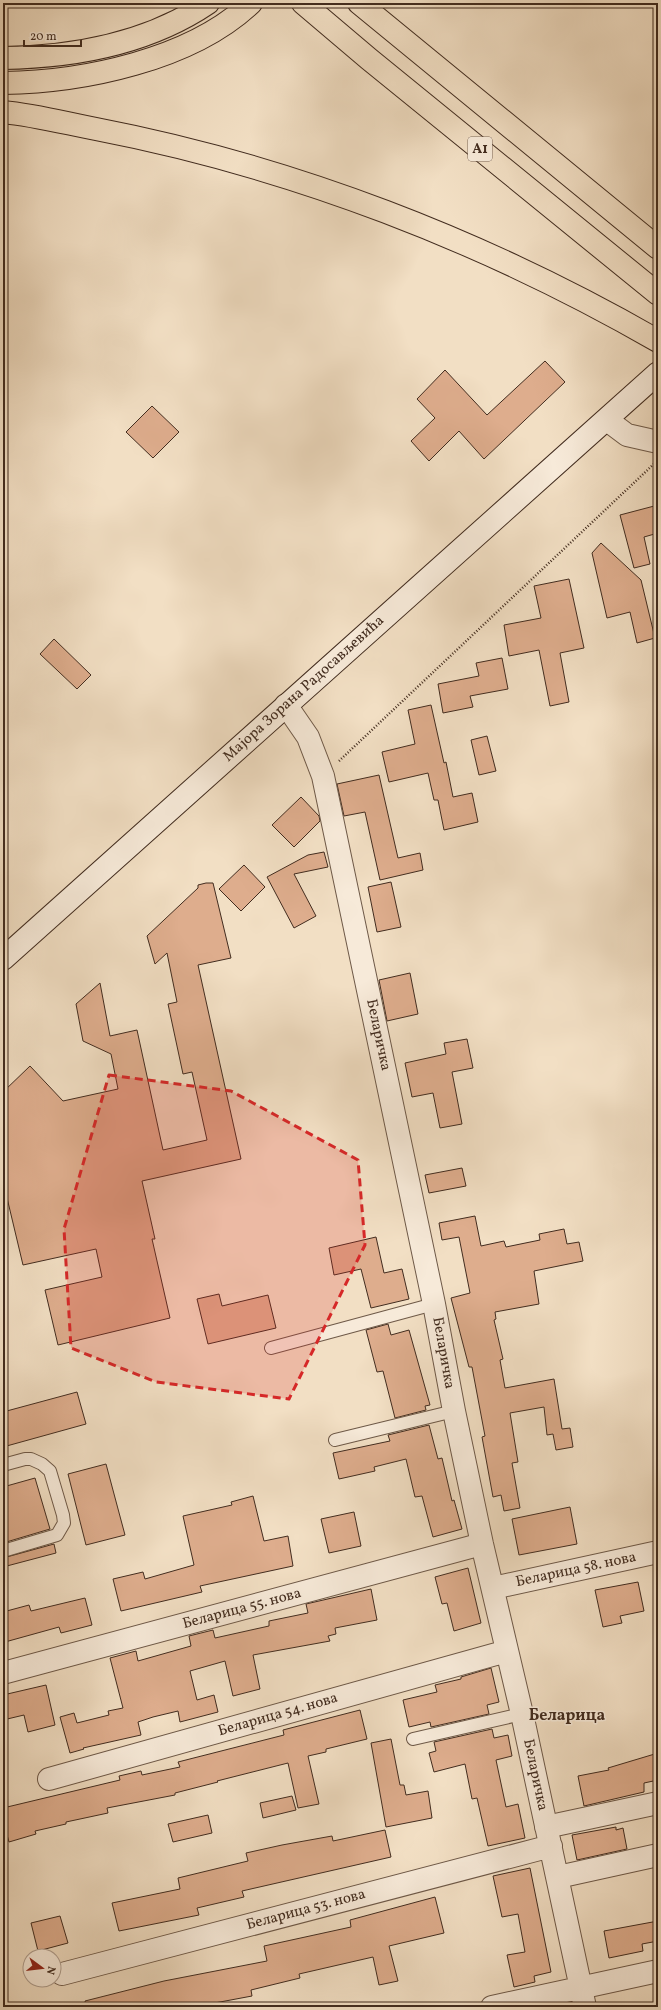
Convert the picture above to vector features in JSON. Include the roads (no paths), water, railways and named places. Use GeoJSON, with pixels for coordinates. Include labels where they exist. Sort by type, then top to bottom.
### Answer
{"type":"FeatureCollection","features":[{"type":"Feature","properties":{"kind":"highway"},"geometry":{"type":"LineString","coordinates":[[3,58],[61,54],[123,42],[145,35],[172,23],[208,3]]}},
{"type":"Feature","properties":{"kind":"highway"},"geometry":{"type":"LineString","coordinates":[[3,83],[58,80],[112,70],[154,59],[217,28],[243,11],[251,3]]}},
{"type":"Feature","properties":{"kind":"highway","name":"A1"},"geometry":{"type":"LineString","coordinates":[[303,3],[375,64],[658,294]]}},
{"type":"Feature","properties":{"kind":"highway","name":"A1"},"geometry":{"type":"LineString","coordinates":[[359,3],[658,248]]}},
{"type":"Feature","properties":{"kind":"highway"},"geometry":{"type":"LineString","coordinates":[[3,112],[168,144],[313,185],[433,232],[525,272],[585,300],[658,342]]}},
{"type":"Feature","properties":{"kind":"street","name":"Мајора Зорана Радосављевића"},"geometry":{"type":"LineString","coordinates":[[3,959],[658,373]]}},
{"type":"Feature","properties":{"kind":"street"},"geometry":{"type":"LineString","coordinates":[[607,420],[627,435],[658,442]]}},
{"type":"Feature","properties":{"kind":"street","name":"Беларичка"},"geometry":{"type":"LineString","coordinates":[[286,705],[308,737],[323,776],[434,1304],[454,1411],[482,1544],[522,1714],[584,1997]]}},
{"type":"Feature","properties":{"kind":"street","name":"Беларица 55. нова"},"geometry":{"type":"LineString","coordinates":[[3,1673],[482,1544]]}},
{"type":"Feature","properties":{"kind":"street","name":"Беларица 58. нова"},"geometry":{"type":"LineString","coordinates":[[493,1588],[658,1552]]}},
{"type":"Feature","properties":{"kind":"street","name":"Беларица 54. нова"},"geometry":{"type":"LineString","coordinates":[[49,1779],[507,1651]]}},
{"type":"Feature","properties":{"kind":"street","name":"Беларица 53. нова"},"geometry":{"type":"LineString","coordinates":[[62,1974],[548,1836],[658,1803]]}},
{"type":"Feature","properties":{"kind":"street"},"geometry":{"type":"LineString","coordinates":[[558,1877],[658,1855]]}},
{"type":"Feature","properties":{"kind":"street"},"geometry":{"type":"LineString","coordinates":[[492,2007],[584,1997],[658,1971]]}},
{"type":"Feature","properties":{"kind":"lane"},"geometry":{"type":"LineString","coordinates":[[271,1348],[434,1304]]}},
{"type":"Feature","properties":{"kind":"lane"},"geometry":{"type":"LineString","coordinates":[[335,1440],[454,1411]]}},
{"type":"Feature","properties":{"kind":"lane"},"geometry":{"type":"LineString","coordinates":[[3,1465],[25,1459],[36,1461],[46,1467],[52,1476],[64,1523],[57,1535],[3,1551]]}},
{"type":"Feature","properties":{"kind":"lane"},"geometry":{"type":"LineString","coordinates":[[413,1739],[522,1714]]}},
{"type":"Feature","properties":{"kind":"district","name":"Беларица"},"geometry":{"type":"Point","coordinates":[567,1716]}}]}
